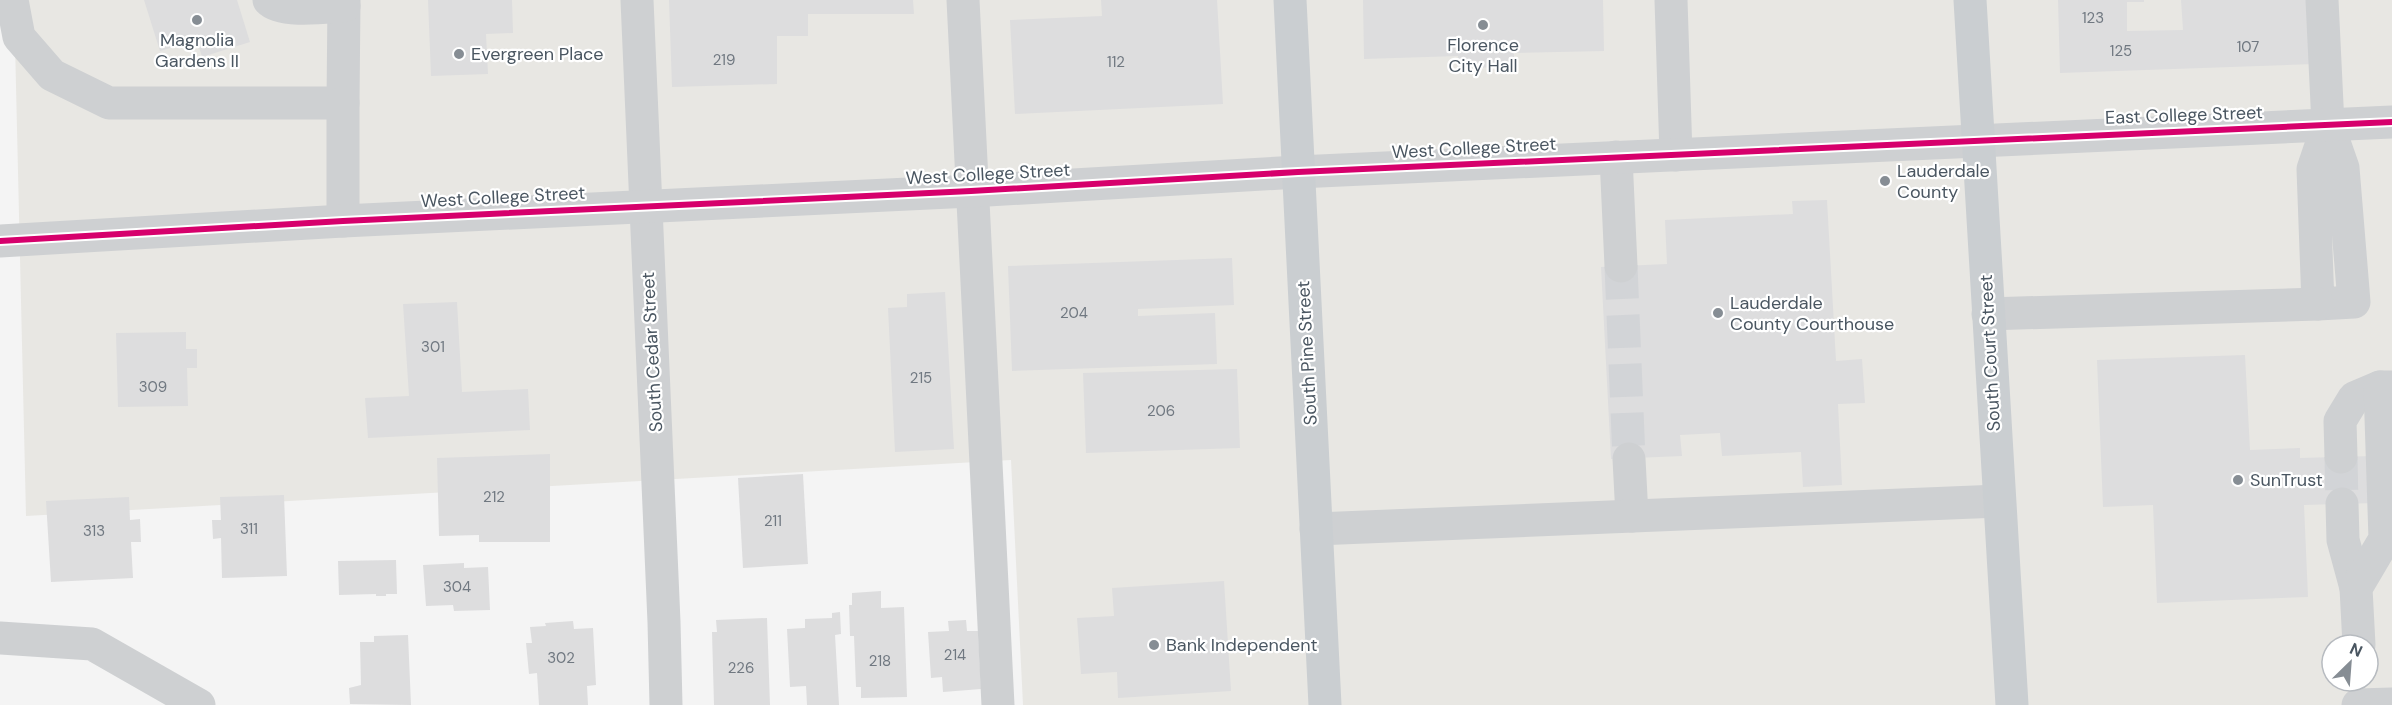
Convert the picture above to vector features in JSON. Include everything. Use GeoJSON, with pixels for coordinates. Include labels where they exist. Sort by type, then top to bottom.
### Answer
{"type":"FeatureCollection","features":[{"type":"Feature","properties":{"kind":"main road","name":"South Pine Street"},"geometry":{"type":"LineString","coordinates":[[1290,0],[1325,705]]}},
{"type":"Feature","properties":{"kind":"main road","name":"South Court Street"},"geometry":{"type":"LineString","coordinates":[[1970,0],[2012,705]]}},
{"type":"Feature","properties":{"kind":"street"},"geometry":{"type":"LineString","coordinates":[[12,0],[19,37],[52,75],[109,103],[343,103]]}},
{"type":"Feature","properties":{"kind":"street"},"geometry":{"type":"LineString","coordinates":[[269,0],[273,4],[301,8],[344,3],[343,221]]}},
{"type":"Feature","properties":{"kind":"street","name":"South Cedar Street"},"geometry":{"type":"LineString","coordinates":[[638,0],[666,705]]}},
{"type":"Feature","properties":{"kind":"street"},"geometry":{"type":"LineString","coordinates":[[963,0],[998,705]]}},
{"type":"Feature","properties":{"kind":"street"},"geometry":{"type":"LineString","coordinates":[[1671,0],[1676,155]]}},
{"type":"Feature","properties":{"kind":"street"},"geometry":{"type":"LineString","coordinates":[[1988,314],[2318,304],[2313,169],[2328,125],[2322,0]]}},
{"type":"Feature","properties":{"kind":"street","name":"East College Street"},"geometry":{"type":"LineString","coordinates":[[1978,139],[2392,122]]}},
{"type":"Feature","properties":{"kind":"street","name":"West College Street"},"geometry":{"type":"LineString","coordinates":[[0,241],[646,205],[971,191],[1298,172],[1978,139]]}},
{"type":"Feature","properties":{"kind":"street"},"geometry":{"type":"LineString","coordinates":[[1616,157],[1621,266]]}},
{"type":"Feature","properties":{"kind":"street"},"geometry":{"type":"LineString","coordinates":[[2341,457],[2340,421],[2354,398],[2386,387],[2385,539],[2356,588]]}},
{"type":"Feature","properties":{"kind":"street"},"geometry":{"type":"LineString","coordinates":[[1629,459],[1632,516]]}},
{"type":"Feature","properties":{"kind":"street"},"geometry":{"type":"LineString","coordinates":[[1316,529],[1999,501]]}},
{"type":"Feature","properties":{"kind":"street"},"geometry":{"type":"LineString","coordinates":[[2342,504],[2343,540],[2356,588],[2359,633]]}},
{"type":"Feature","properties":{"kind":"street"},"geometry":{"type":"LineString","coordinates":[[0,638],[92,644],[199,705]]}},
{"type":"Feature","properties":{"kind":"street"},"geometry":{"type":"LineString","coordinates":[[2358,705],[2392,704]]}},
{"type":"Feature","properties":{"kind":"shaded area"},"geometry":{"type":"Polygon","coordinates":[[[14,0],[2392,0],[2392,705],[1023,705],[1011,460],[26,516],[14,0]]]}},
{"type":"Feature","properties":{"kind":"building","name":"Magnolia Gardens II"},"geometry":{"type":"Polygon","coordinates":[[[144,0],[237,0],[250,42],[202,57],[197,40],[160,51],[144,0]]]}},
{"type":"Feature","properties":{"kind":"building","name":"Evergreen Place"},"geometry":{"type":"Polygon","coordinates":[[[428,0],[512,0],[513,33],[486,34],[488,74],[431,76],[428,0]]]}},
{"type":"Feature","properties":{"kind":"building"},"geometry":{"type":"Polygon","coordinates":[[[669,0],[913,0],[914,14],[808,14],[808,36],[777,36],[777,84],[672,87],[669,0]]]}},
{"type":"Feature","properties":{"kind":"building"},"geometry":{"type":"Polygon","coordinates":[[[1101,0],[1217,0],[1223,104],[1015,114],[1010,20],[1102,16],[1101,0]]]}},
{"type":"Feature","properties":{"kind":"building","name":"Florence City Hall"},"geometry":{"type":"Polygon","coordinates":[[[1363,0],[1603,0],[1604,51],[1514,53],[1514,67],[1458,68],[1458,56],[1364,59],[1363,0]]]}},
{"type":"Feature","properties":{"kind":"building"},"geometry":{"type":"Polygon","coordinates":[[[2058,0],[2144,0],[2144,2],[2127,2],[2127,31],[2183,30],[2181,0],[2311,0],[2314,64],[2060,73],[2058,0]]]}},
{"type":"Feature","properties":{"kind":"building","name":"Lauderdale County Courthouse"},"geometry":{"type":"Polygon","coordinates":[[[1827,200],[1836,361],[1862,359],[1865,403],[1838,404],[1842,485],[1803,487],[1801,452],[1722,456],[1720,433],[1680,435],[1682,456],[1611,459],[1601,267],[1667,264],[1665,220],[1793,214],[1792,201],[1827,200]]]}},
{"type":"Feature","properties":{"kind":"building"},"geometry":{"type":"Polygon","coordinates":[[[1232,258],[1234,305],[1138,309],[1138,316],[1215,313],[1217,364],[1012,371],[1008,266],[1232,258]]]}},
{"type":"Feature","properties":{"kind":"building"},"geometry":{"type":"Polygon","coordinates":[[[945,292],[954,449],[895,452],[888,308],[907,307],[907,294],[945,292]]]}},
{"type":"Feature","properties":{"kind":"building"},"geometry":{"type":"Polygon","coordinates":[[[457,302],[462,392],[528,389],[530,430],[368,438],[365,398],[409,396],[403,304],[457,302]]]}},
{"type":"Feature","properties":{"kind":"building"},"geometry":{"type":"Polygon","coordinates":[[[186,332],[186,349],[197,349],[197,368],[187,368],[188,406],[118,407],[116,333],[186,332]]]}},
{"type":"Feature","properties":{"kind":"building","name":"SunTrust"},"geometry":{"type":"Polygon","coordinates":[[[2245,355],[2250,450],[2300,448],[2300,458],[2372,456],[2375,503],[2304,505],[2308,597],[2157,603],[2153,505],[2103,507],[2097,360],[2245,355]]]}},
{"type":"Feature","properties":{"kind":"building"},"geometry":{"type":"Polygon","coordinates":[[[1237,369],[1240,448],[1086,453],[1083,373],[1237,369]]]}},
{"type":"Feature","properties":{"kind":"building"},"geometry":{"type":"Polygon","coordinates":[[[550,454],[550,542],[479,542],[479,535],[439,536],[437,458],[550,454]]]}},
{"type":"Feature","properties":{"kind":"building"},"geometry":{"type":"Polygon","coordinates":[[[803,474],[808,564],[743,568],[738,478],[803,474]]]}},
{"type":"Feature","properties":{"kind":"building"},"geometry":{"type":"Polygon","coordinates":[[[284,495],[287,576],[222,578],[221,538],[213,539],[212,520],[221,520],[220,497],[284,495]]]}},
{"type":"Feature","properties":{"kind":"building"},"geometry":{"type":"Polygon","coordinates":[[[129,497],[130,520],[140,519],[141,542],[131,542],[133,578],[51,582],[46,501],[129,497]]]}},
{"type":"Feature","properties":{"kind":"building"},"geometry":{"type":"Polygon","coordinates":[[[396,560],[397,594],[386,594],[386,596],[339,595],[338,561],[396,560]]]}},
{"type":"Feature","properties":{"kind":"building"},"geometry":{"type":"Polygon","coordinates":[[[464,563],[464,568],[488,567],[490,610],[454,611],[453,605],[426,606],[423,565],[464,563]]]}},
{"type":"Feature","properties":{"kind":"building","name":"Bank Independent"},"geometry":{"type":"Polygon","coordinates":[[[1224,581],[1231,691],[1118,698],[1117,672],[1081,674],[1077,618],[1114,616],[1112,588],[1224,581]]]}},
{"type":"Feature","properties":{"kind":"building"},"geometry":{"type":"Polygon","coordinates":[[[881,591],[881,608],[904,607],[907,697],[861,698],[861,687],[856,687],[854,636],[850,636],[849,605],[852,605],[852,593],[881,591]]]}},
{"type":"Feature","properties":{"kind":"building"},"geometry":{"type":"Polygon","coordinates":[[[840,612],[841,634],[835,635],[839,705],[807,705],[806,686],[790,687],[787,629],[805,628],[805,619],[832,618],[832,613],[840,612]]]}},
{"type":"Feature","properties":{"kind":"building"},"geometry":{"type":"Polygon","coordinates":[[[767,618],[770,705],[714,705],[712,632],[717,632],[716,620],[767,618]]]}},
{"type":"Feature","properties":{"kind":"building"},"geometry":{"type":"Polygon","coordinates":[[[966,620],[967,631],[978,631],[981,689],[943,692],[942,677],[931,678],[928,632],[949,631],[948,621],[966,620]]]}},
{"type":"Feature","properties":{"kind":"building"},"geometry":{"type":"Polygon","coordinates":[[[573,621],[574,629],[593,628],[596,685],[587,686],[588,705],[539,705],[537,673],[529,674],[526,643],[532,643],[530,627],[546,626],[545,623],[573,621]]]}},
{"type":"Feature","properties":{"kind":"building"},"geometry":{"type":"Polygon","coordinates":[[[408,635],[411,705],[350,704],[349,688],[361,685],[360,642],[374,642],[374,636],[408,635]]]}},
{"type":"Feature","properties":{"kind":"tunnel"},"geometry":{"type":"LineString","coordinates":[[1621,266],[1629,459]]}},
{"type":"Feature","properties":{"kind":"tunnel"},"geometry":{"type":"LineString","coordinates":[[2341,457],[2342,504]]}},
{"type":"Feature","properties":{"kind":"cycle path"},"geometry":{"type":"LineString","coordinates":[[0,241],[1298,172],[2392,122]]}},
{"type":"Feature","properties":{"kind":"place","name":"Magnolia Gardens II"},"geometry":{"type":"Point","coordinates":[197,20]}},
{"type":"Feature","properties":{"kind":"place","name":"Florence City Hall"},"geometry":{"type":"Point","coordinates":[1483,25]}},
{"type":"Feature","properties":{"kind":"place","name":"Evergreen Place"},"geometry":{"type":"Point","coordinates":[459,54]}},
{"type":"Feature","properties":{"kind":"place","name":"Lauderdale County"},"geometry":{"type":"Point","coordinates":[1885,181]}},
{"type":"Feature","properties":{"kind":"place","name":"Lauderdale County Courthouse"},"geometry":{"type":"Point","coordinates":[1718,313]}},
{"type":"Feature","properties":{"kind":"place","name":"SunTrust"},"geometry":{"type":"Point","coordinates":[2238,480]}},
{"type":"Feature","properties":{"kind":"place","name":"Bank Independent"},"geometry":{"type":"Point","coordinates":[1154,645]}}]}
